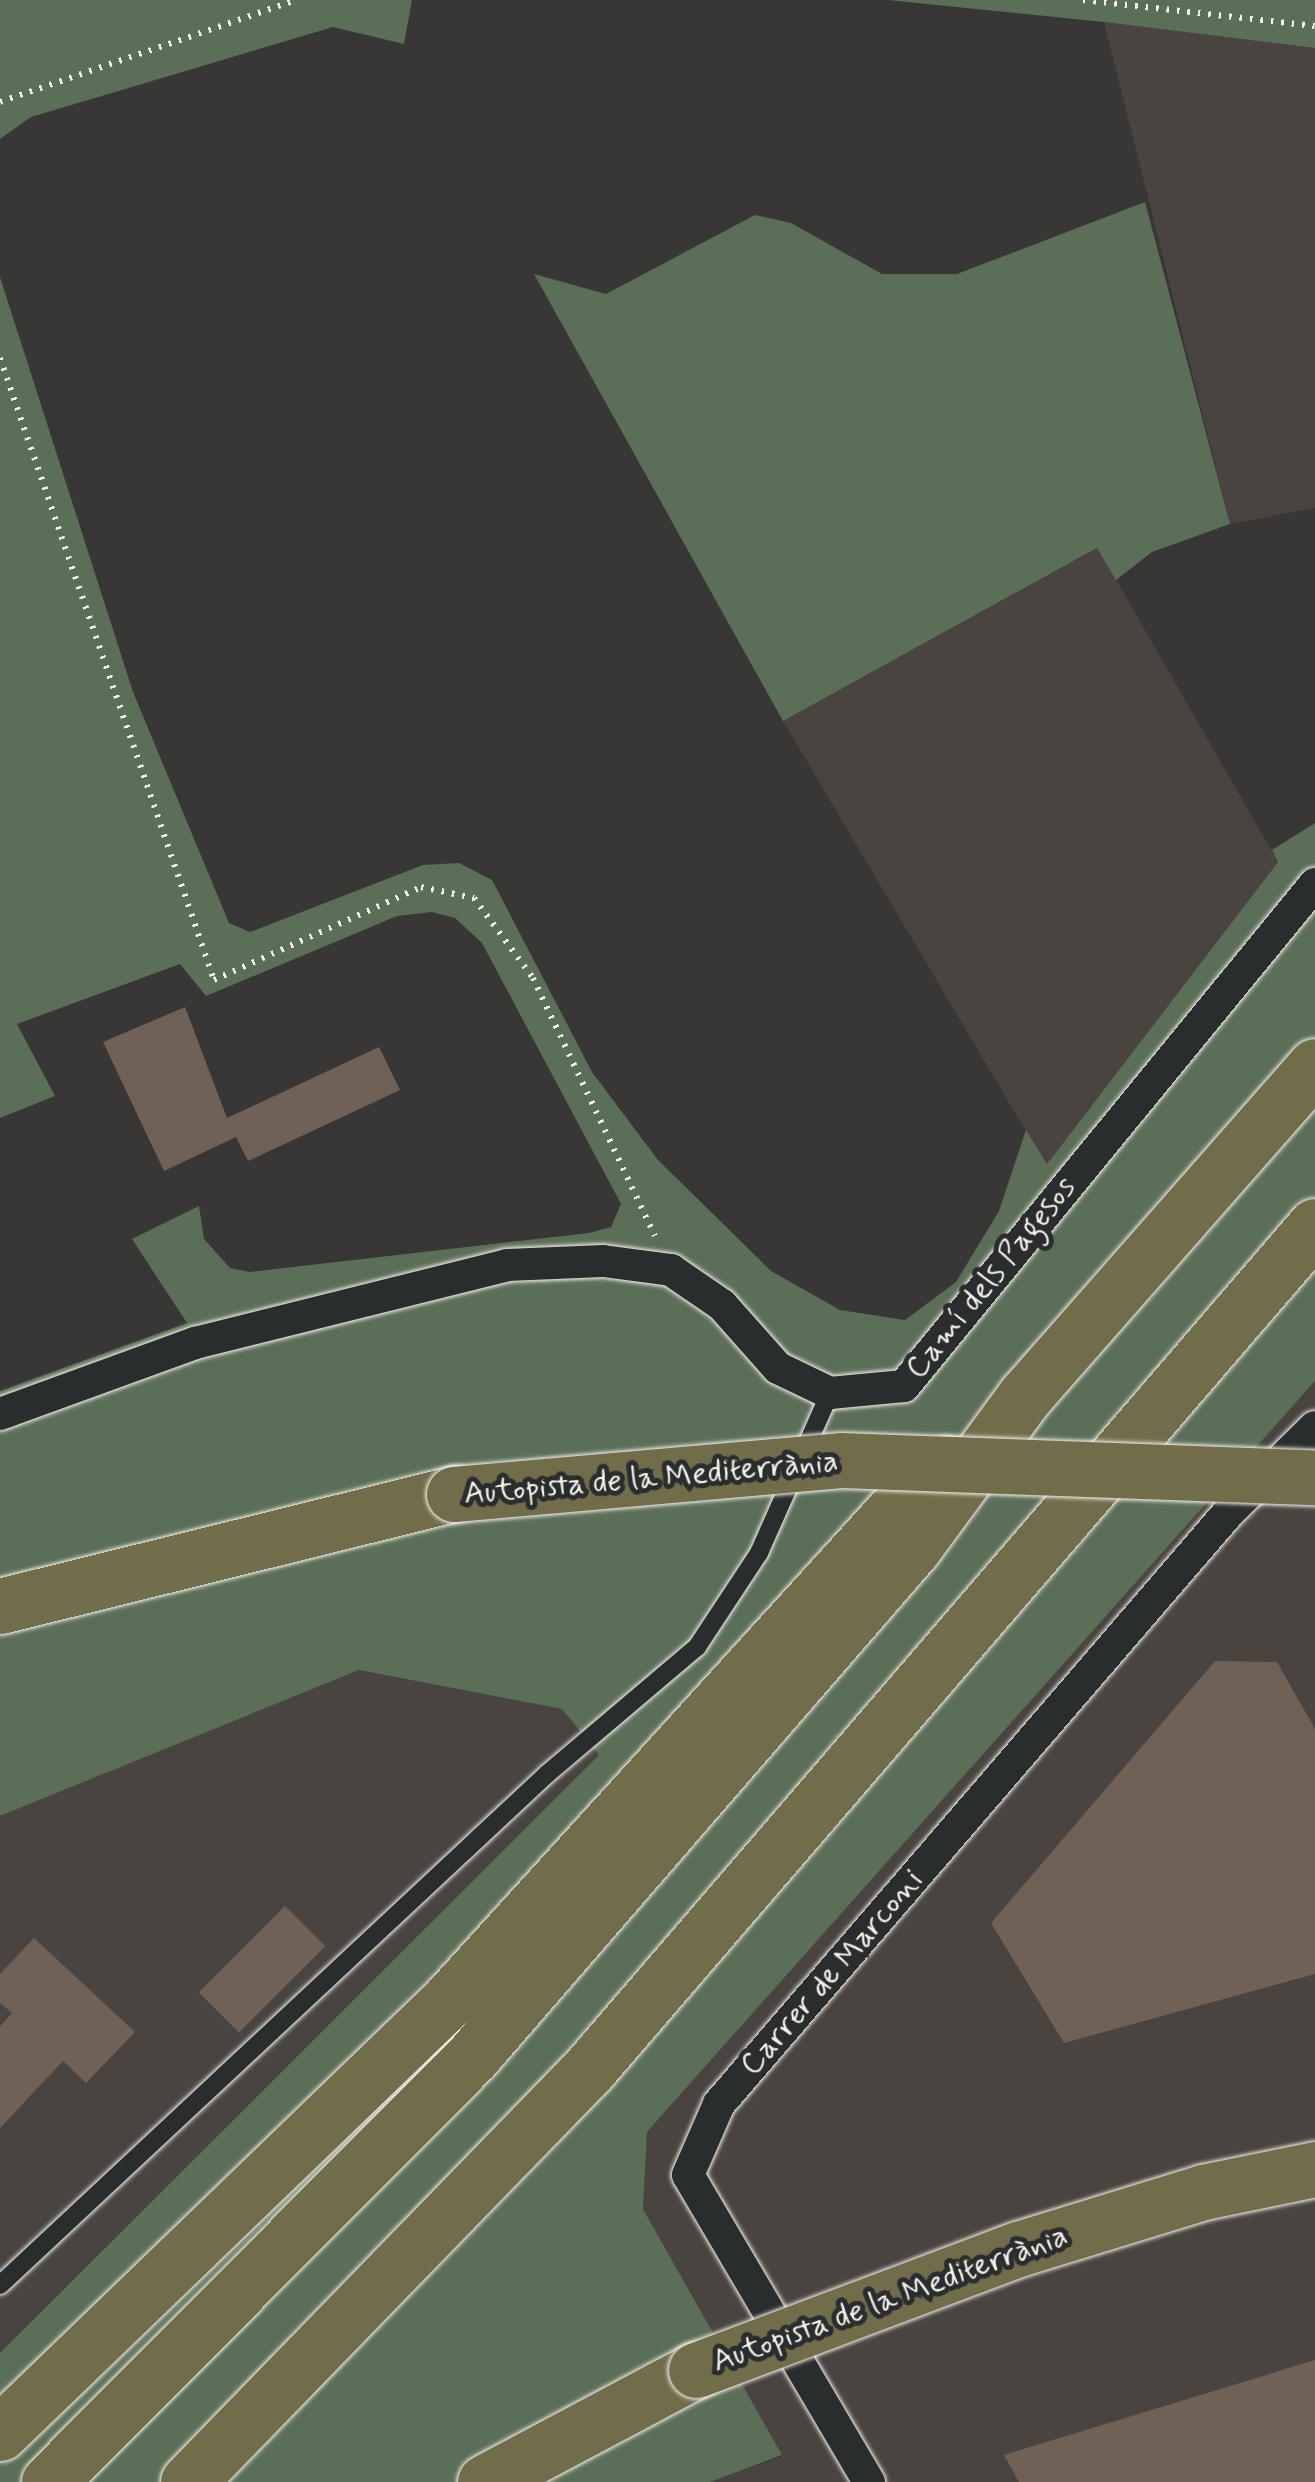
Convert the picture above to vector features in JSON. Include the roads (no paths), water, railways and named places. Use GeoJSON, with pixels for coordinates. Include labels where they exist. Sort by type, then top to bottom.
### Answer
{"type":"FeatureCollection","features":[{"type":"Feature","properties":{"kind":"highway"},"geometry":{"type":"LineString","coordinates":[[49,2482],[474,2056],[914,1547],[1025,1396],[1315,1066]]}},
{"type":"Feature","properties":{"kind":"highway"},"geometry":{"type":"LineString","coordinates":[[188,2482],[590,2068],[1315,1226]]}},
{"type":"Feature","properties":{"kind":"highway"},"geometry":{"type":"LineString","coordinates":[[0,2433],[448,2001],[891,1514],[1025,1396]]}},
{"type":"Feature","properties":{"kind":"highway","name":"Autopista de la Mediterrània"},"geometry":{"type":"LineString","coordinates":[[0,1606],[454,1494],[840,1460],[1315,1477]]}},
{"type":"Feature","properties":{"kind":"highway","name":"Autopista de la Mediterrània"},"geometry":{"type":"LineString","coordinates":[[485,2482],[696,2370],[1018,2249],[1203,2192],[1315,2169]]}},
{"type":"Feature","properties":{"kind":"street","name":"Camí dels Pagesos"},"geometry":{"type":"LineString","coordinates":[[830,1393],[904,1386],[1315,884]]}},
{"type":"Feature","properties":{"kind":"street"},"geometry":{"type":"LineString","coordinates":[[0,1414],[195,1343],[507,1265],[603,1260],[672,1270],[722,1305],[778,1368],[830,1393]]}},
{"type":"Feature","properties":{"kind":"street","name":"Carrer de Marconi"},"geometry":{"type":"LineString","coordinates":[[869,2482],[688,2175],[719,2104],[1228,1514],[1315,1426]]}},
{"type":"Feature","properties":{"kind":"lane"},"geometry":{"type":"LineString","coordinates":[[0,2285],[547,1774],[697,1647],[759,1552],[830,1393]]}}]}
